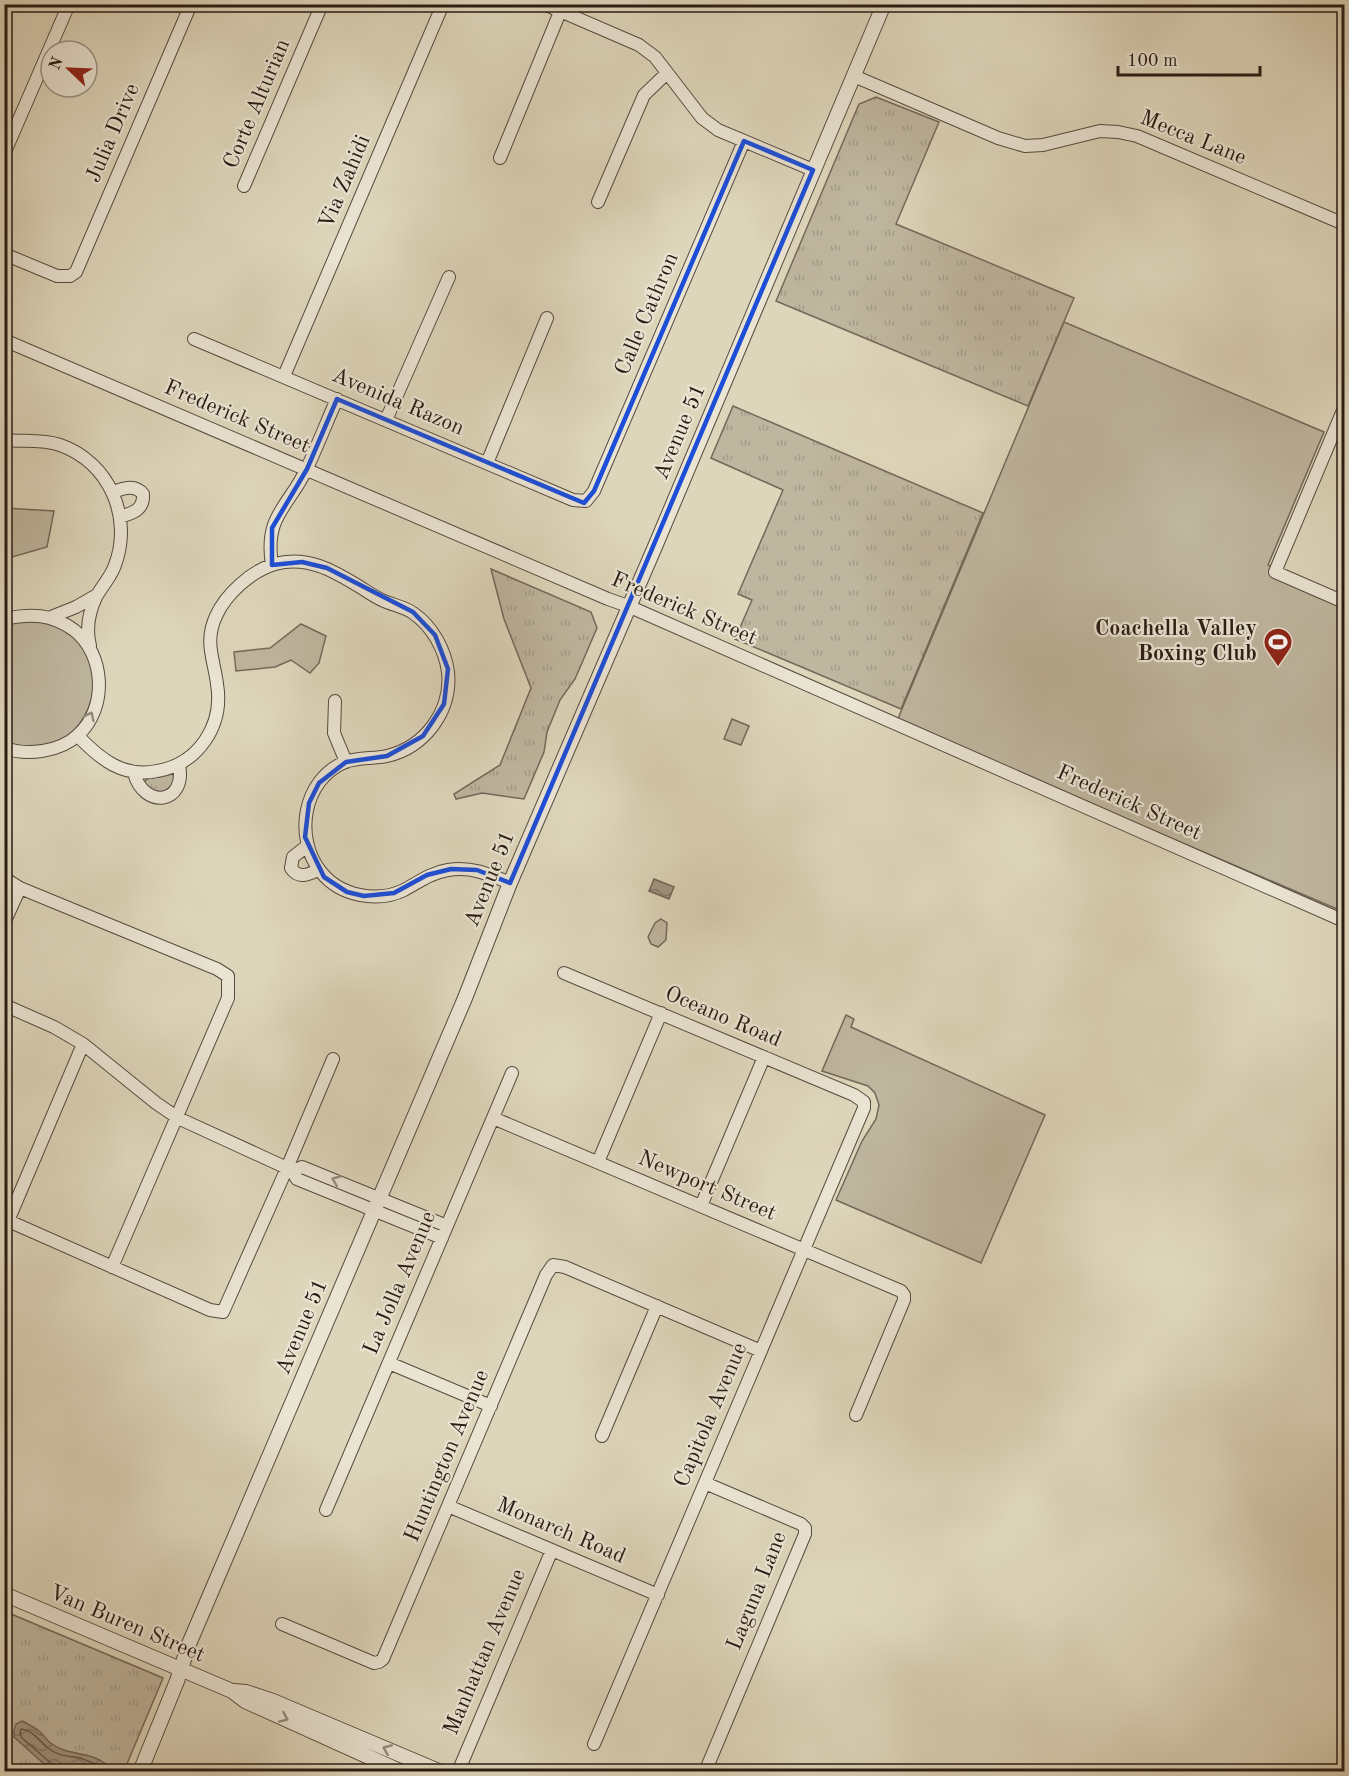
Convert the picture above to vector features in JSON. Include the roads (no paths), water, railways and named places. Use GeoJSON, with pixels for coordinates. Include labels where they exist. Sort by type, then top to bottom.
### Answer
{"type":"FeatureCollection","features":[{"type":"Feature","properties":{"kind":"street"},"geometry":{"type":"LineString","coordinates":[[4,154],[69,4]]}},
{"type":"Feature","properties":{"kind":"street","name":"Julia Drive"},"geometry":{"type":"LineString","coordinates":[[4,254],[57,276],[70,276],[76,272],[191,4]]}},
{"type":"Feature","properties":{"kind":"street","name":"Corte Alturian"},"geometry":{"type":"LineString","coordinates":[[244,186],[322,4]]}},
{"type":"Feature","properties":{"kind":"street","name":"Via Zahidi"},"geometry":{"type":"LineString","coordinates":[[284,376],[443,4]]}},
{"type":"Feature","properties":{"kind":"street"},"geometry":{"type":"LineString","coordinates":[[543,4],[639,45],[655,57],[702,118],[718,130],[813,170]]}},
{"type":"Feature","properties":{"kind":"street","name":"Avenue 51"},"geometry":{"type":"LineString","coordinates":[[140,1772],[181,1670],[189,1644],[465,998],[510,883],[884,4]]}},
{"type":"Feature","properties":{"kind":"street"},"geometry":{"type":"LineString","coordinates":[[500,158],[560,12]]}},
{"type":"Feature","properties":{"kind":"street"},"geometry":{"type":"LineString","coordinates":[[598,202],[644,95],[667,72]]}},
{"type":"Feature","properties":{"kind":"street","name":"Mecca Lane"},"geometry":{"type":"LineString","coordinates":[[854,76],[998,138],[1024,146],[1043,145],[1100,131],[1131,134],[1344,224]]}},
{"type":"Feature","properties":{"kind":"street","name":"Calle Cathron"},"geometry":{"type":"LineString","coordinates":[[586,501],[590,498],[599,480],[744,141]]}},
{"type":"Feature","properties":{"kind":"street"},"geometry":{"type":"LineString","coordinates":[[386,420],[449,277]]}},
{"type":"Feature","properties":{"kind":"street"},"geometry":{"type":"LineString","coordinates":[[487,463],[547,318]]}},
{"type":"Feature","properties":{"kind":"street","name":"Avenida Razon"},"geometry":{"type":"LineString","coordinates":[[194,339],[573,500],[586,501]]}},
{"type":"Feature","properties":{"kind":"street","name":"Frederick Street"},"geometry":{"type":"LineString","coordinates":[[4,340],[608,600],[628,606],[1344,921]]}},
{"type":"Feature","properties":{"kind":"street"},"geometry":{"type":"LineString","coordinates":[[272,565],[269,539],[276,516],[307,469],[337,399]]}},
{"type":"Feature","properties":{"kind":"street"},"geometry":{"type":"LineString","coordinates":[[1344,408],[1275,572],[1344,602]]}},
{"type":"Feature","properties":{"kind":"street"},"geometry":{"type":"LineString","coordinates":[[4,440],[52,443],[69,449],[96,468],[113,492],[120,517],[121,541],[111,575],[97,595],[90,617],[88,630],[90,646],[99,670],[99,683],[93,711],[78,736],[57,748],[40,751],[14,751],[4,748]]}},
{"type":"Feature","properties":{"kind":"street"},"geometry":{"type":"LineString","coordinates":[[113,492],[131,487],[137,488],[143,494],[141,507],[120,517]]}},
{"type":"Feature","properties":{"kind":"street"},"geometry":{"type":"LineString","coordinates":[[78,736],[102,760],[134,773],[157,771],[179,765],[201,746],[209,735],[217,714],[218,685],[210,657],[215,616],[247,579],[272,565],[302,562],[315,564],[339,574],[375,597],[413,612],[429,628],[441,649],[448,669],[447,692],[432,727],[412,745],[401,751],[387,756],[346,762],[325,776],[313,792],[306,815],[305,837],[318,870],[340,889],[364,896],[394,893],[428,875],[451,869],[477,870],[510,883]]}},
{"type":"Feature","properties":{"kind":"street"},"geometry":{"type":"LineString","coordinates":[[51,617],[97,595]]}},
{"type":"Feature","properties":{"kind":"street"},"geometry":{"type":"LineString","coordinates":[[4,618],[28,614],[51,617],[72,629],[90,646]]}},
{"type":"Feature","properties":{"kind":"street"},"geometry":{"type":"LineString","coordinates":[[335,701],[334,733],[346,762]]}},
{"type":"Feature","properties":{"kind":"street"},"geometry":{"type":"LineString","coordinates":[[134,773],[144,792],[152,797],[163,797],[175,791],[180,784],[179,765]]}},
{"type":"Feature","properties":{"kind":"street"},"geometry":{"type":"LineString","coordinates":[[307,846],[293,857],[291,868],[295,873],[302,875],[318,870]]}},
{"type":"Feature","properties":{"kind":"street"},"geometry":{"type":"LineString","coordinates":[[4,878],[20,888],[218,969],[228,976],[228,998],[112,1267]]}},
{"type":"Feature","properties":{"kind":"street"},"geometry":{"type":"LineString","coordinates":[[4,923],[20,888]]}},
{"type":"Feature","properties":{"kind":"street","name":"Oceano Road"},"geometry":{"type":"LineString","coordinates":[[564,973],[854,1095],[864,1102]]}},
{"type":"Feature","properties":{"kind":"street"},"geometry":{"type":"LineString","coordinates":[[4,1005],[54,1027],[83,1044],[178,1118],[289,1169],[297,1179],[447,1226]]}},
{"type":"Feature","properties":{"kind":"street"},"geometry":{"type":"LineString","coordinates":[[598,1162],[661,1013]]}},
{"type":"Feature","properties":{"kind":"street"},"geometry":{"type":"LineString","coordinates":[[83,1044],[6,1220],[210,1310],[223,1312],[289,1169],[333,1059]]}},
{"type":"Feature","properties":{"kind":"street"},"geometry":{"type":"LineString","coordinates":[[701,1206],[764,1057]]}},
{"type":"Feature","properties":{"kind":"street","name":"La Jolla Avenue"},"geometry":{"type":"LineString","coordinates":[[327,1510],[512,1073]]}},
{"type":"Feature","properties":{"kind":"street","name":"Capitola Avenue"},"geometry":{"type":"LineString","coordinates":[[594,1744],[862,1114],[864,1102]]}},
{"type":"Feature","properties":{"kind":"street","name":"Newport Street"},"geometry":{"type":"LineString","coordinates":[[493,1118],[894,1288],[904,1295],[902,1307],[856,1415]]}},
{"type":"Feature","properties":{"kind":"street"},"geometry":{"type":"LineString","coordinates":[[377,1204],[442,1238]]}},
{"type":"Feature","properties":{"kind":"street","name":"Huntington Avenue"},"geometry":{"type":"LineString","coordinates":[[282,1624],[367,1660],[379,1662],[386,1653],[546,1275],[554,1265],[657,1306]]}},
{"type":"Feature","properties":{"kind":"street"},"geometry":{"type":"LineString","coordinates":[[602,1436],[657,1306],[761,1351]]}},
{"type":"Feature","properties":{"kind":"street"},"geometry":{"type":"LineString","coordinates":[[389,1363],[491,1406]]}},
{"type":"Feature","properties":{"kind":"street","name":"Laguna Lane"},"geometry":{"type":"LineString","coordinates":[[705,1483],[801,1524],[805,1528],[805,1534],[705,1772]]}},
{"type":"Feature","properties":{"kind":"street","name":"Monarch Road"},"geometry":{"type":"LineString","coordinates":[[448,1506],[658,1595]]}},
{"type":"Feature","properties":{"kind":"street","name":"Manhattan Avenue"},"geometry":{"type":"LineString","coordinates":[[458,1772],[552,1550]]}},
{"type":"Feature","properties":{"kind":"street","name":"Van Buren Street"},"geometry":{"type":"LineString","coordinates":[[4,1594],[232,1691],[245,1701],[402,1772]]}},
{"type":"Feature","properties":{"kind":"street","name":"Van Buren Street"},"geometry":{"type":"LineString","coordinates":[[232,1691],[246,1692],[273,1701],[441,1772]]}},
{"type":"Feature","properties":{"kind":"water"},"geometry":{"type":"Polygon","coordinates":[[[654,879],[674,887],[669,899],[649,891],[654,879]]]}},
{"type":"Feature","properties":{"kind":"water"},"geometry":{"type":"Polygon","coordinates":[[[22,1721],[41,1733],[58,1748],[100,1760],[106,1764],[106,1771],[52,1771],[14,1737],[16,1724],[22,1721]]]}},
{"type":"Feature","properties":{"kind":"place","name":"Coachella Valley Boxing Club"},"geometry":{"type":"Point","coordinates":[1278,668]}}]}
